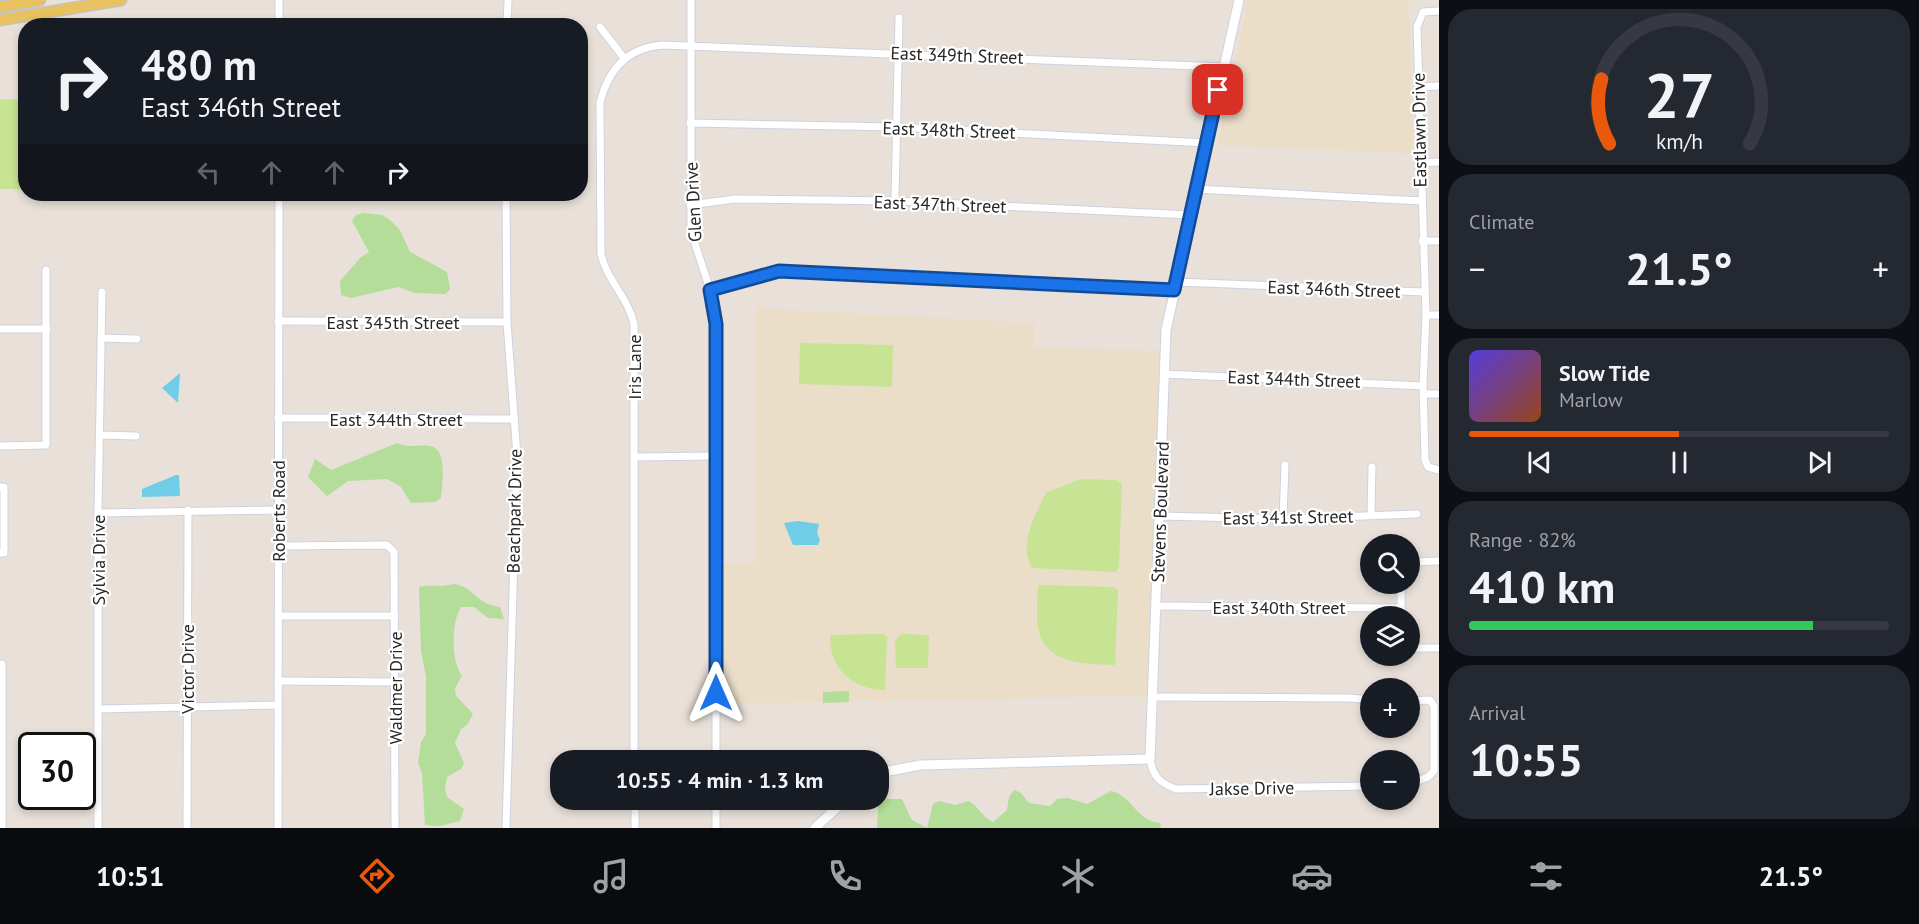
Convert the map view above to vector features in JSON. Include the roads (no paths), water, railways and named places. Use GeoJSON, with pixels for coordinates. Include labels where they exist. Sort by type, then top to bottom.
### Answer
{"type":"FeatureCollection","features":[{"type":"Feature","properties":{"kind":"main road"},"geometry":{"type":"LineString","coordinates":[[0,7],[40,0]]}},
{"type":"Feature","properties":{"kind":"main road"},"geometry":{"type":"LineString","coordinates":[[0,20],[121,0]]}},
{"type":"Feature","properties":{"kind":"street"},"geometry":{"type":"LineString","coordinates":[[279,0],[279,18]]}},
{"type":"Feature","properties":{"kind":"street"},"geometry":{"type":"LineString","coordinates":[[507,18],[508,0]]}},
{"type":"Feature","properties":{"kind":"street","name":"Glen Drive"},"geometry":{"type":"LineString","coordinates":[[691,0],[690,205],[692,239],[710,290],[716,324],[716,750]]}},
{"type":"Feature","properties":{"kind":"street","name":"Stevens Boulevard"},"geometry":{"type":"LineString","coordinates":[[1150,759],[1166,330],[1239,0]]}},
{"type":"Feature","properties":{"kind":"street","name":"Eastlawn Drive"},"geometry":{"type":"LineString","coordinates":[[1422,241],[1418,19],[1423,12],[1439,11]]}},
{"type":"Feature","properties":{"kind":"street"},"geometry":{"type":"LineString","coordinates":[[895,201],[899,18]]}},
{"type":"Feature","properties":{"kind":"street"},"geometry":{"type":"LineString","coordinates":[[600,27],[624,58],[650,46],[690,46]]}},
{"type":"Feature","properties":{"kind":"street","name":"East 349th Street"},"geometry":{"type":"LineString","coordinates":[[690,46],[1223,67]]}},
{"type":"Feature","properties":{"kind":"street","name":"Iris Lane"},"geometry":{"type":"LineString","coordinates":[[624,58],[608,78],[600,103],[601,254],[607,273],[631,310],[634,324],[634,750]]}},
{"type":"Feature","properties":{"kind":"street"},"geometry":{"type":"LineString","coordinates":[[1419,87],[1439,86]]}},
{"type":"Feature","properties":{"kind":"street","name":"East 348th Street"},"geometry":{"type":"LineString","coordinates":[[690,123],[897,127],[1207,143]]}},
{"type":"Feature","properties":{"kind":"street"},"geometry":{"type":"LineString","coordinates":[[1420,163],[1439,162]]}},
{"type":"Feature","properties":{"kind":"street"},"geometry":{"type":"LineString","coordinates":[[1197,189],[1421,201]]}},
{"type":"Feature","properties":{"kind":"street","name":"East 347th Street"},"geometry":{"type":"LineString","coordinates":[[690,205],[735,199],[895,201],[1191,215]]}},
{"type":"Feature","properties":{"kind":"street","name":"Roberts Road"},"geometry":{"type":"LineString","coordinates":[[278,828],[279,201]]}},
{"type":"Feature","properties":{"kind":"street","name":"Beachpark Drive"},"geometry":{"type":"LineString","coordinates":[[506,201],[507,322],[517,456],[506,828]]}},
{"type":"Feature","properties":{"kind":"street"},"geometry":{"type":"LineString","coordinates":[[1422,241],[1439,241]]}},
{"type":"Feature","properties":{"kind":"street","name":"East 346th Street"},"geometry":{"type":"LineString","coordinates":[[710,290],[779,271],[1175,286],[1424,292],[1422,241]]}},
{"type":"Feature","properties":{"kind":"street"},"geometry":{"type":"LineString","coordinates":[[0,446],[46,445],[46,270]]}},
{"type":"Feature","properties":{"kind":"street","name":"Sylvia Drive"},"geometry":{"type":"LineString","coordinates":[[98,828],[98,513],[102,292]]}},
{"type":"Feature","properties":{"kind":"street"},"geometry":{"type":"LineString","coordinates":[[1424,292],[1426,315],[1425,460],[1428,467],[1439,470]]}},
{"type":"Feature","properties":{"kind":"street"},"geometry":{"type":"LineString","coordinates":[[1426,315],[1439,315]]}},
{"type":"Feature","properties":{"kind":"street","name":"East 345th Street"},"geometry":{"type":"LineString","coordinates":[[278,321],[507,322]]}},
{"type":"Feature","properties":{"kind":"street"},"geometry":{"type":"LineString","coordinates":[[0,329],[46,329]]}},
{"type":"Feature","properties":{"kind":"street"},"geometry":{"type":"LineString","coordinates":[[101,338],[137,339]]}},
{"type":"Feature","properties":{"kind":"street","name":"East 344th Street"},"geometry":{"type":"LineString","coordinates":[[1164,374],[1424,390],[1439,394]]}},
{"type":"Feature","properties":{"kind":"street","name":"East 344th Street"},"geometry":{"type":"LineString","coordinates":[[278,418],[514,419]]}},
{"type":"Feature","properties":{"kind":"street"},"geometry":{"type":"LineString","coordinates":[[100,435],[136,436]]}},
{"type":"Feature","properties":{"kind":"street"},"geometry":{"type":"LineString","coordinates":[[634,457],[716,456]]}},
{"type":"Feature","properties":{"kind":"street"},"geometry":{"type":"LineString","coordinates":[[1283,519],[1285,465]]}},
{"type":"Feature","properties":{"kind":"street"},"geometry":{"type":"LineString","coordinates":[[1371,515],[1372,467]]}},
{"type":"Feature","properties":{"kind":"street"},"geometry":{"type":"LineString","coordinates":[[0,487],[4,487],[2,553]]}},
{"type":"Feature","properties":{"kind":"street","name":"Victor Drive"},"geometry":{"type":"LineString","coordinates":[[187,828],[188,510]]}},
{"type":"Feature","properties":{"kind":"street"},"geometry":{"type":"LineString","coordinates":[[98,513],[278,510]]}},
{"type":"Feature","properties":{"kind":"street","name":"East 341st Street"},"geometry":{"type":"LineString","coordinates":[[1160,516],[1283,519],[1417,514]]}},
{"type":"Feature","properties":{"kind":"street","name":"Waldmer Drive"},"geometry":{"type":"LineString","coordinates":[[278,546],[387,545],[393,549],[396,558],[395,828]]}},
{"type":"Feature","properties":{"kind":"street"},"geometry":{"type":"LineString","coordinates":[[1420,562],[1439,561]]}},
{"type":"Feature","properties":{"kind":"street","name":"East 340th Street"},"geometry":{"type":"LineString","coordinates":[[1157,606],[1360,611]]}},
{"type":"Feature","properties":{"kind":"street"},"geometry":{"type":"LineString","coordinates":[[278,616],[395,616]]}},
{"type":"Feature","properties":{"kind":"street"},"geometry":{"type":"LineString","coordinates":[[1420,648],[1439,648]]}},
{"type":"Feature","properties":{"kind":"street"},"geometry":{"type":"LineString","coordinates":[[2,664],[2,828]]}},
{"type":"Feature","properties":{"kind":"street"},"geometry":{"type":"LineString","coordinates":[[278,681],[395,681]]}},
{"type":"Feature","properties":{"kind":"street"},"geometry":{"type":"LineString","coordinates":[[1153,697],[1360,699]]}},
{"type":"Feature","properties":{"kind":"street"},"geometry":{"type":"LineString","coordinates":[[1420,700],[1430,700],[1434,706],[1436,765],[1428,777],[1420,780]]}},
{"type":"Feature","properties":{"kind":"street"},"geometry":{"type":"LineString","coordinates":[[99,709],[277,705]]}},
{"type":"Feature","properties":{"kind":"street"},"geometry":{"type":"LineString","coordinates":[[889,772],[920,765],[1150,759]]}},
{"type":"Feature","properties":{"kind":"street","name":"Jakse Drive"},"geometry":{"type":"LineString","coordinates":[[1150,759],[1152,772],[1161,783],[1176,789],[1360,786]]}},
{"type":"Feature","properties":{"kind":"street"},"geometry":{"type":"LineString","coordinates":[[634,810],[634,828]]}},
{"type":"Feature","properties":{"kind":"street"},"geometry":{"type":"LineString","coordinates":[[716,810],[716,828]]}},
{"type":"Feature","properties":{"kind":"street"},"geometry":{"type":"LineString","coordinates":[[815,828],[834,810]]}},
{"type":"Feature","properties":{"kind":"water"},"geometry":{"type":"Polygon","coordinates":[[[180,373],[178,403],[162,388],[180,373]]]}},
{"type":"Feature","properties":{"kind":"water"},"geometry":{"type":"Polygon","coordinates":[[[179,475],[180,496],[142,497],[142,489],[179,475]]]}},
{"type":"Feature","properties":{"kind":"water"},"geometry":{"type":"Polygon","coordinates":[[[798,521],[819,524],[818,545],[793,545],[784,523],[798,521]]]}}]}
